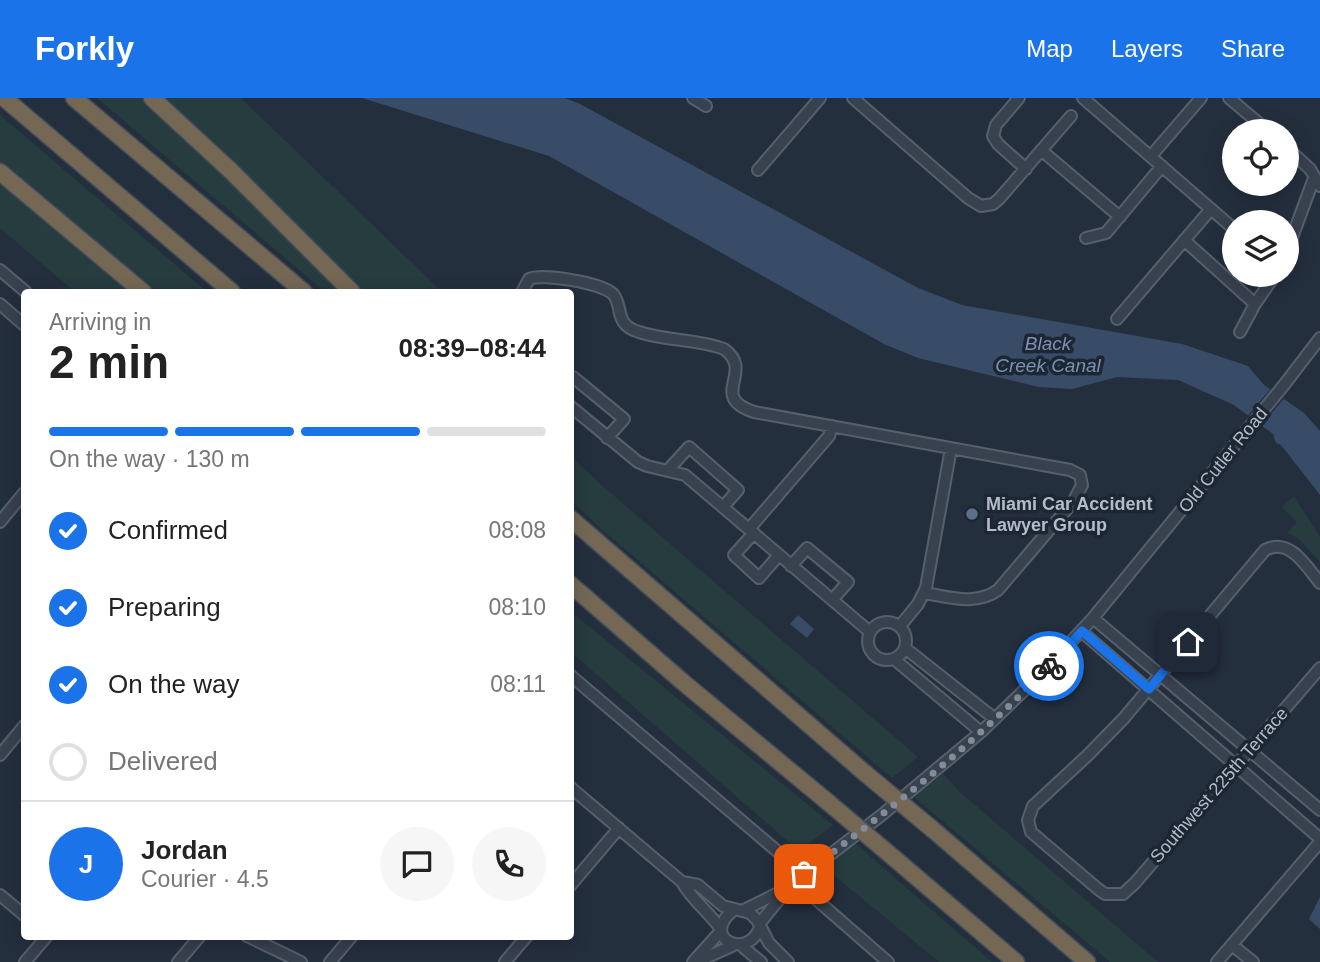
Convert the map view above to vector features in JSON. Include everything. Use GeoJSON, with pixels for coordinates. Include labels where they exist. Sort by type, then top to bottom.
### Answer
{"type":"FeatureCollection","features":[{"type":"Feature","properties":{"kind":"highway"},"geometry":{"type":"LineString","coordinates":[[4,98],[228,289]]}},
{"type":"Feature","properties":{"kind":"highway"},"geometry":{"type":"LineString","coordinates":[[74,98],[300,289]]}},
{"type":"Feature","properties":{"kind":"highway"},"geometry":{"type":"LineString","coordinates":[[152,98],[231,171],[349,289]]}},
{"type":"Feature","properties":{"kind":"highway"},"geometry":{"type":"LineString","coordinates":[[0,172],[139,289]]}},
{"type":"Feature","properties":{"kind":"highway"},"geometry":{"type":"LineString","coordinates":[[574,521],[1087,962]]}},
{"type":"Feature","properties":{"kind":"highway"},"geometry":{"type":"LineString","coordinates":[[574,587],[1016,962]]}},
{"type":"Feature","properties":{"kind":"highway"},"geometry":{"type":"LineString","coordinates":[[574,600],[684,683]]}},
{"type":"Feature","properties":{"kind":"street"},"geometry":{"type":"LineString","coordinates":[[693,98],[706,106]]}},
{"type":"Feature","properties":{"kind":"street"},"geometry":{"type":"LineString","coordinates":[[758,170],[820,98]]}},
{"type":"Feature","properties":{"kind":"street"},"geometry":{"type":"LineString","coordinates":[[853,98],[968,198],[981,206],[993,204],[1071,116]]}},
{"type":"Feature","properties":{"kind":"street"},"geometry":{"type":"LineString","coordinates":[[1019,98],[996,125],[993,136],[998,144],[1026,169]]}},
{"type":"Feature","properties":{"kind":"street"},"geometry":{"type":"LineString","coordinates":[[1083,98],[1222,219]]}},
{"type":"Feature","properties":{"kind":"street"},"geometry":{"type":"LineString","coordinates":[[1151,156],[1200,98]]}},
{"type":"Feature","properties":{"kind":"street"},"geometry":{"type":"LineString","coordinates":[[1229,98],[1254,119]]}},
{"type":"Feature","properties":{"kind":"street"},"geometry":{"type":"LineString","coordinates":[[1041,150],[1120,217]]}},
{"type":"Feature","properties":{"kind":"street"},"geometry":{"type":"LineString","coordinates":[[1299,159],[1318,180],[1299,224]]}},
{"type":"Feature","properties":{"kind":"street"},"geometry":{"type":"LineString","coordinates":[[1086,238],[1106,233],[1162,166]]}},
{"type":"Feature","properties":{"kind":"street"},"geometry":{"type":"LineString","coordinates":[[1117,319],[1211,209]]}},
{"type":"Feature","properties":{"kind":"street"},"geometry":{"type":"LineString","coordinates":[[1184,240],[1255,304]]}},
{"type":"Feature","properties":{"kind":"street"},"geometry":{"type":"LineString","coordinates":[[0,270],[22,289]]}},
{"type":"Feature","properties":{"kind":"street"},"geometry":{"type":"LineString","coordinates":[[524,289],[529,279],[538,276],[605,289],[613,295],[618,304],[619,315],[632,329],[718,346],[730,353],[737,364],[732,394],[741,408],[1070,470],[1080,475],[1082,485],[1073,502],[1004,584],[990,595],[973,600],[924,593]]}},
{"type":"Feature","properties":{"kind":"street"},"geometry":{"type":"LineString","coordinates":[[1240,332],[1267,287]]}},
{"type":"Feature","properties":{"kind":"street"},"geometry":{"type":"LineString","coordinates":[[0,304],[21,322]]}},
{"type":"Feature","properties":{"kind":"street","name":"Old Cutler Road"},"geometry":{"type":"LineString","coordinates":[[740,909],[784,890],[883,814],[995,719],[1082,631],[1320,338]]}},
{"type":"Feature","properties":{"kind":"street"},"geometry":{"type":"LineString","coordinates":[[574,378],[624,419],[607,438]]}},
{"type":"Feature","properties":{"kind":"street"},"geometry":{"type":"LineString","coordinates":[[574,409],[638,462],[685,475],[870,632]]}},
{"type":"Feature","properties":{"kind":"street"},"geometry":{"type":"LineString","coordinates":[[779,555],[759,578],[734,555],[829,436],[832,426]]}},
{"type":"Feature","properties":{"kind":"street"},"geometry":{"type":"LineString","coordinates":[[668,470],[689,447],[738,490],[723,507]]}},
{"type":"Feature","properties":{"kind":"street"},"geometry":{"type":"LineString","coordinates":[[900,626],[924,593],[951,448]]}},
{"type":"Feature","properties":{"kind":"street"},"geometry":{"type":"LineString","coordinates":[[0,522],[21,497]]}},
{"type":"Feature","properties":{"kind":"street"},"geometry":{"type":"LineString","coordinates":[[1149,689],[1259,556],[1269,548],[1281,546],[1294,553],[1320,583]]}},
{"type":"Feature","properties":{"kind":"street"},"geometry":{"type":"LineString","coordinates":[[792,566],[807,548],[848,582],[832,600]]}},
{"type":"Feature","properties":{"kind":"street"},"geometry":{"type":"LineString","coordinates":[[1093,618],[1320,810]]}},
{"type":"Feature","properties":{"kind":"street"},"geometry":{"type":"LineString","coordinates":[[884,622],[900,626],[906,636],[903,652],[894,659],[875,656],[869,645],[870,632],[884,622]]}},
{"type":"Feature","properties":{"kind":"street"},"geometry":{"type":"LineString","coordinates":[[1082,631],[1319,840]]}},
{"type":"Feature","properties":{"kind":"street"},"geometry":{"type":"LineString","coordinates":[[905,648],[995,719]]}},
{"type":"Feature","properties":{"kind":"street"},"geometry":{"type":"LineString","coordinates":[[894,659],[981,732]]}},
{"type":"Feature","properties":{"kind":"street","name":"Southwest 225th Terrace"},"geometry":{"type":"LineString","coordinates":[[1149,689],[1088,755],[1036,803],[1028,816],[1028,825],[1035,837],[1105,894],[1123,894],[1135,883],[1320,668]]}},
{"type":"Feature","properties":{"kind":"street"},"geometry":{"type":"LineString","coordinates":[[574,679],[800,878],[888,962]]}},
{"type":"Feature","properties":{"kind":"street"},"geometry":{"type":"LineString","coordinates":[[942,698],[953,684]]}},
{"type":"Feature","properties":{"kind":"street"},"geometry":{"type":"LineString","coordinates":[[0,755],[21,730]]}},
{"type":"Feature","properties":{"kind":"street"},"geometry":{"type":"LineString","coordinates":[[574,791],[682,883],[689,895],[711,915],[725,941],[732,946],[744,948],[761,962]]}},
{"type":"Feature","properties":{"kind":"street"},"geometry":{"type":"LineString","coordinates":[[1319,840],[1316,828],[1320,821]]}},
{"type":"Feature","properties":{"kind":"street"},"geometry":{"type":"LineString","coordinates":[[574,881],[619,828]]}},
{"type":"Feature","properties":{"kind":"street"},"geometry":{"type":"LineString","coordinates":[[1217,962],[1319,840]]}},
{"type":"Feature","properties":{"kind":"street"},"geometry":{"type":"LineString","coordinates":[[682,883],[698,885],[720,904],[740,909],[755,917],[769,943],[788,962]]}},
{"type":"Feature","properties":{"kind":"street","name":"Old Cutler Road"},"geometry":{"type":"LineString","coordinates":[[759,925],[784,890]]}},
{"type":"Feature","properties":{"kind":"street"},"geometry":{"type":"LineString","coordinates":[[0,895],[21,912]]}},
{"type":"Feature","properties":{"kind":"street"},"geometry":{"type":"LineString","coordinates":[[694,962],[720,930],[723,920],[740,909]]}},
{"type":"Feature","properties":{"kind":"street"},"geometry":{"type":"LineString","coordinates":[[744,948],[754,942],[759,925]]}},
{"type":"Feature","properties":{"kind":"street"},"geometry":{"type":"LineString","coordinates":[[25,962],[44,940]]}},
{"type":"Feature","properties":{"kind":"street"},"geometry":{"type":"LineString","coordinates":[[177,962],[196,940]]}},
{"type":"Feature","properties":{"kind":"street"},"geometry":{"type":"LineString","coordinates":[[255,940],[301,962]]}},
{"type":"Feature","properties":{"kind":"street"},"geometry":{"type":"LineString","coordinates":[[330,962],[349,940]]}},
{"type":"Feature","properties":{"kind":"street"},"geometry":{"type":"LineString","coordinates":[[505,962],[524,940]]}},
{"type":"Feature","properties":{"kind":"street"},"geometry":{"type":"LineString","coordinates":[[1232,945],[1253,962]]}},
{"type":"Feature","properties":{"kind":"street"},"geometry":{"type":"LineString","coordinates":[[694,962],[732,946]]}},
{"type":"Feature","properties":{"kind":"green space"},"geometry":{"type":"Polygon","coordinates":[[[97,98],[144,98],[192,139],[344,289],[321,289],[97,98]]]}},
{"type":"Feature","properties":{"kind":"green space"},"geometry":{"type":"Polygon","coordinates":[[[163,98],[241,98],[439,289],[356,289],[163,98]]]}},
{"type":"Feature","properties":{"kind":"green space"},"geometry":{"type":"Polygon","coordinates":[[[0,115],[203,289],[144,289],[0,166],[0,115]]]}},
{"type":"Feature","properties":{"kind":"green space"},"geometry":{"type":"Polygon","coordinates":[[[0,181],[131,289],[71,289],[0,228],[0,181]]]}},
{"type":"Feature","properties":{"kind":"green space"},"geometry":{"type":"Polygon","coordinates":[[[574,459],[918,757],[892,778],[574,504],[574,459]]]}},
{"type":"Feature","properties":{"kind":"green space"},"geometry":{"type":"Polygon","coordinates":[[[1294,496],[1320,537],[1320,562],[1298,538],[1287,533],[1297,522],[1282,507],[1294,496]]]}},
{"type":"Feature","properties":{"kind":"green space"},"geometry":{"type":"Polygon","coordinates":[[[574,614],[833,825],[799,851],[574,655],[574,614]]]}},
{"type":"Feature","properties":{"kind":"green space"},"geometry":{"type":"Polygon","coordinates":[[[943,774],[961,793],[1158,962],[1110,962],[914,797],[943,774]]]}},
{"type":"Feature","properties":{"kind":"green space"},"geometry":{"type":"Polygon","coordinates":[[[855,843],[992,962],[939,962],[824,867],[855,843]]]}},
{"type":"Feature","properties":{"kind":"water","name":"Black Creek Canal"},"geometry":{"type":"Polygon","coordinates":[[[362,98],[565,98],[918,288],[962,305],[1182,344],[1248,366],[1264,385],[1304,413],[1320,431],[1320,495],[1281,445],[1276,443],[1273,434],[1234,405],[1178,380],[1117,377],[1072,389],[1039,387],[918,358],[884,344],[549,156],[362,98]]]}},
{"type":"Feature","properties":{"kind":"water"},"geometry":{"type":"Polygon","coordinates":[[[798,615],[814,629],[807,638],[790,624],[798,615]]]}},
{"type":"Feature","properties":{"kind":"water"},"geometry":{"type":"Polygon","coordinates":[[[1320,897],[1320,929],[1309,919],[1320,897]]]}},
{"type":"Feature","properties":{"kind":"pier"},"geometry":{"type":"Polygon","coordinates":[[[1272,387],[1286,396],[1259,428],[1246,418],[1272,387]]]}},
{"type":"Feature","properties":{"kind":"way so far"},"geometry":{"type":"LineString","coordinates":[[804,874],[943,764],[995,719],[1049,666]]}},
{"type":"Feature","properties":{"kind":"place","name":"Miami Car Accident Lawyer Group"},"geometry":{"type":"Point","coordinates":[972,514]}},
{"type":"Feature","properties":{"kind":"route"},"geometry":{"type":"LineString","coordinates":[[1049,666],[1082,631],[1149,689],[1188,642]]}}]}
